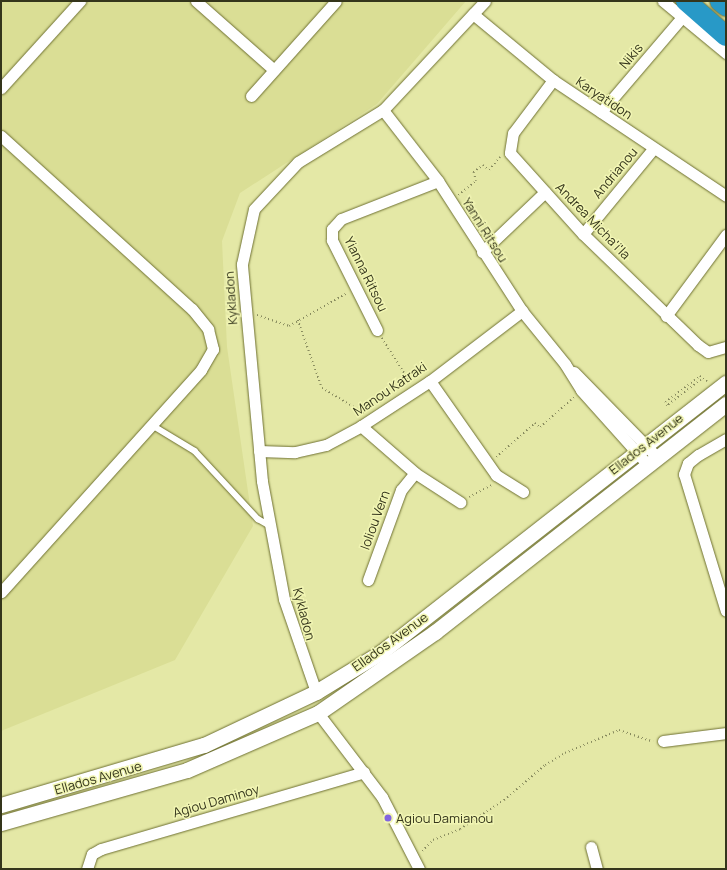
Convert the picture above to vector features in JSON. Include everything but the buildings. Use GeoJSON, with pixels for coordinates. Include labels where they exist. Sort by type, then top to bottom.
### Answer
{"type":"FeatureCollection","features":[{"type":"Feature","properties":{"kind":"highway"},"geometry":{"type":"LineString","coordinates":[[720,1],[726,6]]}},
{"type":"Feature","properties":{"kind":"highway"},"geometry":{"type":"LineString","coordinates":[[684,9],[726,36]]}},
{"type":"Feature","properties":{"kind":"main road","name":"Ellados Avenue"},"geometry":{"type":"LineString","coordinates":[[1,823],[187,770],[318,713],[374,677],[641,448],[726,383]]}},
{"type":"Feature","properties":{"kind":"main road","name":"Ellados Avenue"},"geometry":{"type":"LineString","coordinates":[[1,805],[204,745],[316,692],[380,653],[503,567],[652,461],[726,404]]}},
{"type":"Feature","properties":{"kind":"street"},"geometry":{"type":"LineString","coordinates":[[1,88],[80,1]]}},
{"type":"Feature","properties":{"kind":"street"},"geometry":{"type":"LineString","coordinates":[[196,1],[274,70]]}},
{"type":"Feature","properties":{"kind":"street"},"geometry":{"type":"LineString","coordinates":[[250,96],[336,1]]}},
{"type":"Feature","properties":{"kind":"street","name":"Kykladon"},"geometry":{"type":"LineString","coordinates":[[316,692],[286,606],[270,526],[259,452],[242,264],[254,209],[298,162],[383,110],[485,1]]}},
{"type":"Feature","properties":{"kind":"street"},"geometry":{"type":"LineString","coordinates":[[663,1],[684,9],[726,53]]}},
{"type":"Feature","properties":{"kind":"street","name":"Nikis"},"geometry":{"type":"LineString","coordinates":[[601,112],[684,9]]}},
{"type":"Feature","properties":{"kind":"street","name":"Karyatidon"},"geometry":{"type":"LineString","coordinates":[[473,14],[553,80],[653,149],[726,196]]}},
{"type":"Feature","properties":{"kind":"street"},"geometry":{"type":"LineString","coordinates":[[509,147],[512,133],[553,80]]}},
{"type":"Feature","properties":{"kind":"street","name":"Yanni Ritsou"},"geometry":{"type":"LineString","coordinates":[[383,110],[438,181],[482,252],[522,311],[565,364],[652,461]]}},
{"type":"Feature","properties":{"kind":"street"},"geometry":{"type":"LineString","coordinates":[[1,136],[192,309],[208,329],[212,349],[202,370],[1,592]]}},
{"type":"Feature","properties":{"kind":"street","name":"Andrea Micha'i'la"},"geometry":{"type":"LineString","coordinates":[[509,147],[514,158],[583,234],[666,316],[708,352],[726,347]]}},
{"type":"Feature","properties":{"kind":"street","name":"Andrianou"},"geometry":{"type":"LineString","coordinates":[[583,234],[653,149]]}},
{"type":"Feature","properties":{"kind":"street","name":"Yianna Ritsou"},"geometry":{"type":"LineString","coordinates":[[378,330],[332,240],[335,223],[438,181]]}},
{"type":"Feature","properties":{"kind":"street"},"geometry":{"type":"LineString","coordinates":[[482,252],[545,192]]}},
{"type":"Feature","properties":{"kind":"street"},"geometry":{"type":"LineString","coordinates":[[666,316],[726,235]]}},
{"type":"Feature","properties":{"kind":"street","name":"Manou Katraki"},"geometry":{"type":"LineString","coordinates":[[259,452],[295,452],[314,448],[361,426],[430,381],[522,311]]}},
{"type":"Feature","properties":{"kind":"street","name":"Yanni Ritsou"},"geometry":{"type":"LineString","coordinates":[[565,364],[581,390],[641,448]]}},
{"type":"Feature","properties":{"kind":"street"},"geometry":{"type":"LineString","coordinates":[[430,381],[488,464],[502,479],[523,492]]}},
{"type":"Feature","properties":{"kind":"street"},"geometry":{"type":"LineString","coordinates":[[361,426],[415,473],[460,502]]}},
{"type":"Feature","properties":{"kind":"street"},"geometry":{"type":"LineString","coordinates":[[726,439],[688,463],[684,474],[685,486],[726,611]]}},
{"type":"Feature","properties":{"kind":"street","name":"Ioliou Vern"},"geometry":{"type":"LineString","coordinates":[[368,580],[401,490],[415,473]]}},
{"type":"Feature","properties":{"kind":"street"},"geometry":{"type":"LineString","coordinates":[[318,713],[364,772],[401,827],[419,869]]}},
{"type":"Feature","properties":{"kind":"street"},"geometry":{"type":"LineString","coordinates":[[663,741],[726,733]]}},
{"type":"Feature","properties":{"kind":"street","name":"Agiou Daminoy"},"geometry":{"type":"LineString","coordinates":[[87,869],[92,854],[102,849],[364,772]]}},
{"type":"Feature","properties":{"kind":"street"},"geometry":{"type":"LineString","coordinates":[[591,847],[597,869]]}},
{"type":"Feature","properties":{"kind":"lane"},"geometry":{"type":"LineString","coordinates":[[152,426],[194,451],[258,518],[270,526]]}},
{"type":"Feature","properties":{"kind":"path"},"geometry":{"type":"LineString","coordinates":[[451,201],[476,181],[473,172],[483,164],[488,170],[509,147]]}},
{"type":"Feature","properties":{"kind":"path"},"geometry":{"type":"LineString","coordinates":[[246,311],[289,326],[357,288]]}},
{"type":"Feature","properties":{"kind":"path"},"geometry":{"type":"LineString","coordinates":[[298,320],[322,388],[353,404],[372,419]]}},
{"type":"Feature","properties":{"kind":"path"},"geometry":{"type":"LineString","coordinates":[[378,330],[415,391]]}},
{"type":"Feature","properties":{"kind":"path"},"geometry":{"type":"LineString","coordinates":[[701,380],[667,406],[664,402],[700,376],[706,381]]}},
{"type":"Feature","properties":{"kind":"path"},"geometry":{"type":"LineString","coordinates":[[488,464],[535,423],[540,427],[581,390]]}},
{"type":"Feature","properties":{"kind":"path"},"geometry":{"type":"LineString","coordinates":[[460,502],[502,479]]}},
{"type":"Feature","properties":{"kind":"path"},"geometry":{"type":"LineString","coordinates":[[414,857],[433,840],[460,829],[504,800],[545,764],[565,753],[619,730],[650,743],[663,741]]}},
{"type":"Feature","properties":{"kind":"shaded area"},"geometry":{"type":"Polygon","coordinates":[[[1,1],[466,1],[377,104],[240,193],[222,241],[227,347],[253,526],[175,660],[1,731],[1,1]]]}},
{"type":"Feature","properties":{"kind":"place","name":"Agiou Damianou"},"geometry":{"type":"Point","coordinates":[388,818]}}]}
